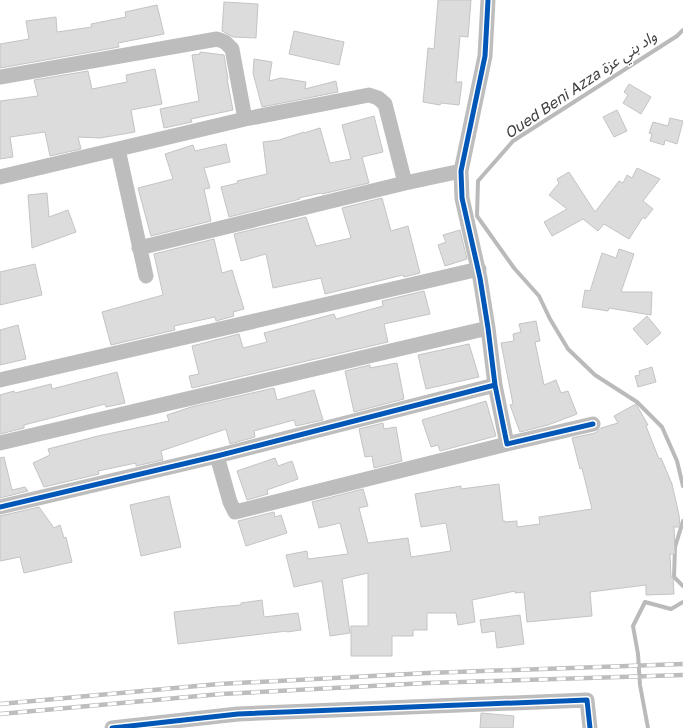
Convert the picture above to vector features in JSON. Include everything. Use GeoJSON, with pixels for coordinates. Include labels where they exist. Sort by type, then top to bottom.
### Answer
{"type":"FeatureCollection","features":[{"type":"Feature","properties":{"kind":"street"},"geometry":{"type":"LineString","coordinates":[[488,0],[485,56],[461,171],[462,198],[478,269],[488,328],[495,385],[507,444]]}},
{"type":"Feature","properties":{"kind":"street"},"geometry":{"type":"LineString","coordinates":[[0,77],[217,40],[225,42],[232,49],[245,119]]}},
{"type":"Feature","properties":{"kind":"street"},"geometry":{"type":"LineString","coordinates":[[0,177],[245,119],[369,95],[378,98],[385,104],[405,184]]}},
{"type":"Feature","properties":{"kind":"street"},"geometry":{"type":"LineString","coordinates":[[118,148],[146,276]]}},
{"type":"Feature","properties":{"kind":"street"},"geometry":{"type":"LineString","coordinates":[[139,248],[461,171]]}},
{"type":"Feature","properties":{"kind":"street"},"geometry":{"type":"LineString","coordinates":[[0,380],[478,269]]}},
{"type":"Feature","properties":{"kind":"street"},"geometry":{"type":"LineString","coordinates":[[0,443],[488,328]]}},
{"type":"Feature","properties":{"kind":"street"},"geometry":{"type":"LineString","coordinates":[[0,507],[216,456],[495,385]]}},
{"type":"Feature","properties":{"kind":"street"},"geometry":{"type":"LineString","coordinates":[[216,456],[230,502],[235,512],[593,424]]}},
{"type":"Feature","properties":{"kind":"street"},"geometry":{"type":"LineString","coordinates":[[112,728],[238,714],[587,700],[590,728]]}},
{"type":"Feature","properties":{"kind":"building"},"geometry":{"type":"Polygon","coordinates":[[[438,0],[471,0],[468,37],[460,36],[456,82],[462,82],[459,105],[441,103],[440,105],[423,102],[428,48],[434,49],[438,0]]]}},
{"type":"Feature","properties":{"kind":"building"},"geometry":{"type":"Polygon","coordinates":[[[224,2],[258,4],[256,38],[233,37],[222,31],[224,2]]]}},
{"type":"Feature","properties":{"kind":"building"},"geometry":{"type":"Polygon","coordinates":[[[157,5],[164,34],[118,43],[119,47],[0,68],[0,44],[29,39],[26,21],[56,17],[57,32],[92,27],[91,24],[126,17],[125,12],[157,5]]]}},
{"type":"Feature","properties":{"kind":"building"},"geometry":{"type":"Polygon","coordinates":[[[294,31],[344,42],[339,65],[289,54],[294,31]]]}},
{"type":"Feature","properties":{"kind":"building"},"geometry":{"type":"Polygon","coordinates":[[[200,52],[224,55],[233,110],[191,119],[192,122],[164,128],[160,109],[199,101],[192,55],[200,54],[200,52]]]}},
{"type":"Feature","properties":{"kind":"building"},"geometry":{"type":"Polygon","coordinates":[[[254,59],[272,62],[269,81],[281,78],[306,82],[305,89],[336,81],[338,92],[262,107],[253,73],[254,59]]]}},
{"type":"Feature","properties":{"kind":"building"},"geometry":{"type":"Polygon","coordinates":[[[155,69],[162,104],[131,110],[135,132],[100,138],[78,137],[81,149],[50,156],[45,132],[10,137],[13,157],[0,159],[0,101],[38,96],[34,80],[88,71],[92,89],[127,82],[126,75],[155,69]]]}},
{"type":"Feature","properties":{"kind":"building"},"geometry":{"type":"Polygon","coordinates":[[[629,84],[651,97],[641,114],[623,103],[628,95],[624,92],[629,84]]]}},
{"type":"Feature","properties":{"kind":"building"},"geometry":{"type":"Polygon","coordinates":[[[617,110],[627,131],[614,137],[603,117],[617,110]]]}},
{"type":"Feature","properties":{"kind":"building"},"geometry":{"type":"Polygon","coordinates":[[[374,116],[383,152],[362,157],[369,183],[299,198],[300,199],[229,217],[221,187],[238,183],[237,181],[267,174],[263,142],[279,140],[320,128],[330,163],[351,159],[342,125],[374,116]]]}},
{"type":"Feature","properties":{"kind":"building"},"geometry":{"type":"Polygon","coordinates":[[[670,118],[683,121],[677,144],[665,140],[664,145],[650,141],[652,134],[649,133],[653,122],[668,126],[670,118]]]}},
{"type":"Feature","properties":{"kind":"building"},"geometry":{"type":"Polygon","coordinates":[[[226,144],[230,162],[204,168],[210,188],[204,189],[211,221],[151,236],[138,188],[173,179],[165,154],[193,145],[195,151],[226,144]]]}},
{"type":"Feature","properties":{"kind":"building"},"geometry":{"type":"Polygon","coordinates":[[[637,168],[660,179],[643,201],[653,209],[645,219],[643,217],[629,239],[604,224],[598,231],[583,219],[552,236],[544,222],[567,209],[549,195],[559,183],[557,179],[569,172],[595,212],[619,181],[623,183],[627,175],[632,178],[637,168]]]}},
{"type":"Feature","properties":{"kind":"building"},"geometry":{"type":"Polygon","coordinates":[[[47,193],[49,217],[68,210],[76,232],[32,248],[28,195],[47,193]]]}},
{"type":"Feature","properties":{"kind":"building"},"geometry":{"type":"Polygon","coordinates":[[[382,198],[391,231],[408,226],[420,273],[404,277],[403,275],[325,294],[321,278],[273,288],[266,254],[241,261],[234,234],[306,217],[316,246],[351,238],[342,208],[382,198]]]}},
{"type":"Feature","properties":{"kind":"building"},"geometry":{"type":"Polygon","coordinates":[[[460,230],[467,259],[445,266],[438,245],[446,242],[443,235],[460,230]]]}},
{"type":"Feature","properties":{"kind":"building"},"geometry":{"type":"Polygon","coordinates":[[[214,239],[222,273],[232,270],[244,309],[233,312],[234,316],[216,321],[215,317],[174,326],[175,330],[111,345],[102,312],[163,295],[154,254],[214,239]]]}},
{"type":"Feature","properties":{"kind":"building"},"geometry":{"type":"Polygon","coordinates":[[[619,249],[634,254],[621,292],[652,292],[651,315],[609,308],[608,311],[582,307],[585,290],[590,291],[602,253],[616,258],[619,249]]]}},
{"type":"Feature","properties":{"kind":"building"},"geometry":{"type":"Polygon","coordinates":[[[35,264],[42,295],[0,305],[0,272],[35,264]]]}},
{"type":"Feature","properties":{"kind":"building"},"geometry":{"type":"Polygon","coordinates":[[[424,291],[430,314],[384,324],[388,342],[192,388],[189,376],[199,374],[192,346],[239,334],[243,348],[267,342],[264,333],[334,314],[336,319],[383,306],[382,301],[424,291]]]}},
{"type":"Feature","properties":{"kind":"building"},"geometry":{"type":"Polygon","coordinates":[[[647,316],[661,333],[647,345],[633,329],[647,316]]]}},
{"type":"Feature","properties":{"kind":"building"},"geometry":{"type":"Polygon","coordinates":[[[536,321],[540,341],[535,342],[544,385],[556,380],[561,393],[568,391],[577,414],[548,425],[520,432],[510,405],[513,404],[501,343],[514,341],[513,334],[521,332],[519,324],[536,321]]]}},
{"type":"Feature","properties":{"kind":"building"},"geometry":{"type":"Polygon","coordinates":[[[18,325],[26,359],[0,365],[0,330],[18,325]]]}},
{"type":"Feature","properties":{"kind":"building"},"geometry":{"type":"Polygon","coordinates":[[[469,344],[479,377],[426,389],[418,355],[469,344]]]}},
{"type":"Feature","properties":{"kind":"building"},"geometry":{"type":"Polygon","coordinates":[[[397,363],[404,399],[354,412],[345,371],[370,365],[370,368],[397,363]]]}},
{"type":"Feature","properties":{"kind":"building"},"geometry":{"type":"Polygon","coordinates":[[[652,367],[656,382],[638,387],[635,376],[640,375],[639,371],[652,367]]]}},
{"type":"Feature","properties":{"kind":"building"},"geometry":{"type":"Polygon","coordinates":[[[117,372],[125,403],[106,407],[105,404],[24,425],[24,428],[0,434],[0,395],[14,391],[15,393],[51,384],[52,389],[117,372]]]}},
{"type":"Feature","properties":{"kind":"building"},"geometry":{"type":"Polygon","coordinates":[[[274,388],[277,400],[314,390],[323,420],[296,426],[294,420],[254,431],[255,437],[230,444],[226,429],[161,451],[163,460],[136,466],[136,463],[98,471],[99,474],[44,487],[33,463],[50,455],[48,449],[98,436],[169,421],[167,415],[191,407],[274,388]]]}},
{"type":"Feature","properties":{"kind":"building"},"geometry":{"type":"Polygon","coordinates":[[[486,401],[496,436],[440,451],[438,445],[431,447],[422,420],[486,401]]]}},
{"type":"Feature","properties":{"kind":"building"},"geometry":{"type":"Polygon","coordinates":[[[636,404],[648,425],[646,426],[659,459],[661,458],[672,484],[679,515],[680,527],[674,527],[675,554],[670,554],[671,577],[673,577],[674,594],[646,595],[646,585],[590,592],[592,616],[527,622],[524,592],[515,593],[515,591],[472,600],[475,622],[458,625],[456,613],[427,613],[427,630],[413,630],[413,636],[392,636],[392,656],[351,656],[351,626],[368,626],[368,573],[342,579],[350,633],[330,636],[322,581],[294,587],[286,555],[307,551],[308,559],[348,554],[340,523],[319,528],[312,502],[363,489],[368,506],[359,508],[368,543],[408,538],[411,557],[451,551],[446,523],[421,527],[415,494],[461,486],[461,489],[499,484],[503,521],[517,521],[517,527],[540,524],[539,517],[592,509],[582,468],[580,469],[572,438],[595,433],[601,428],[618,423],[614,416],[636,404]]]}},
{"type":"Feature","properties":{"kind":"building"},"geometry":{"type":"Polygon","coordinates":[[[383,423],[384,429],[396,427],[402,461],[374,468],[372,456],[365,457],[359,429],[383,423]]]}},
{"type":"Feature","properties":{"kind":"building"},"geometry":{"type":"Polygon","coordinates":[[[4,457],[12,490],[25,487],[28,491],[0,498],[0,458],[4,457]]]}},
{"type":"Feature","properties":{"kind":"building"},"geometry":{"type":"Polygon","coordinates":[[[275,458],[278,466],[292,461],[298,479],[267,490],[268,494],[247,500],[237,471],[275,458]]]}},
{"type":"Feature","properties":{"kind":"building"},"geometry":{"type":"Polygon","coordinates":[[[169,496],[181,547],[141,556],[130,505],[169,496]]]}},
{"type":"Feature","properties":{"kind":"building"},"geometry":{"type":"Polygon","coordinates":[[[39,507],[54,528],[60,525],[64,538],[66,537],[72,562],[24,573],[20,557],[0,561],[0,516],[39,507]]]}},
{"type":"Feature","properties":{"kind":"building"},"geometry":{"type":"Polygon","coordinates":[[[274,512],[275,517],[281,515],[287,533],[246,546],[238,521],[274,512]]]}},
{"type":"Feature","properties":{"kind":"building"},"geometry":{"type":"Polygon","coordinates":[[[262,600],[264,617],[298,613],[301,630],[178,644],[174,612],[241,605],[241,603],[262,600]]]}},
{"type":"Feature","properties":{"kind":"building"},"geometry":{"type":"Polygon","coordinates":[[[520,615],[524,644],[497,648],[495,631],[482,633],[480,620],[520,615]]]}},
{"type":"Feature","properties":{"kind":"building"},"geometry":{"type":"Polygon","coordinates":[[[481,713],[514,716],[513,728],[480,728],[481,713]]]}},
{"type":"Feature","properties":{"kind":"waterway","name":"Oued Beni Azza واد بني عزة"},"geometry":{"type":"LineString","coordinates":[[683,30],[677,36],[513,141],[478,181],[477,216],[514,268],[539,296],[550,319],[568,349],[595,375],[637,402],[662,427],[677,461],[683,486]]}},
{"type":"Feature","properties":{"kind":"waterway","name":"Oued Beni Azza واد بني عزة"},"geometry":{"type":"LineString","coordinates":[[683,521],[675,547],[674,577],[683,586]]}},
{"type":"Feature","properties":{"kind":"waterway","name":"Oued Beni Azza واد بني عزة"},"geometry":{"type":"LineString","coordinates":[[648,728],[640,685],[638,654],[633,626],[645,602],[671,609],[683,602]]}},
{"type":"Feature","properties":{"kind":"railway"},"geometry":{"type":"LineString","coordinates":[[0,704],[219,684],[428,673],[683,664]]}},
{"type":"Feature","properties":{"kind":"railway"},"geometry":{"type":"LineString","coordinates":[[0,714],[221,694],[427,683],[683,675]]}},
{"type":"Feature","properties":{"kind":"cycle path"},"geometry":{"type":"LineString","coordinates":[[488,0],[485,56],[461,171],[462,198],[480,278],[495,385],[507,444],[593,424]]}},
{"type":"Feature","properties":{"kind":"cycle path"},"geometry":{"type":"LineString","coordinates":[[0,507],[217,456],[495,385]]}},
{"type":"Feature","properties":{"kind":"cycle path"},"geometry":{"type":"LineString","coordinates":[[112,728],[238,714],[587,700],[590,728]]}}]}
